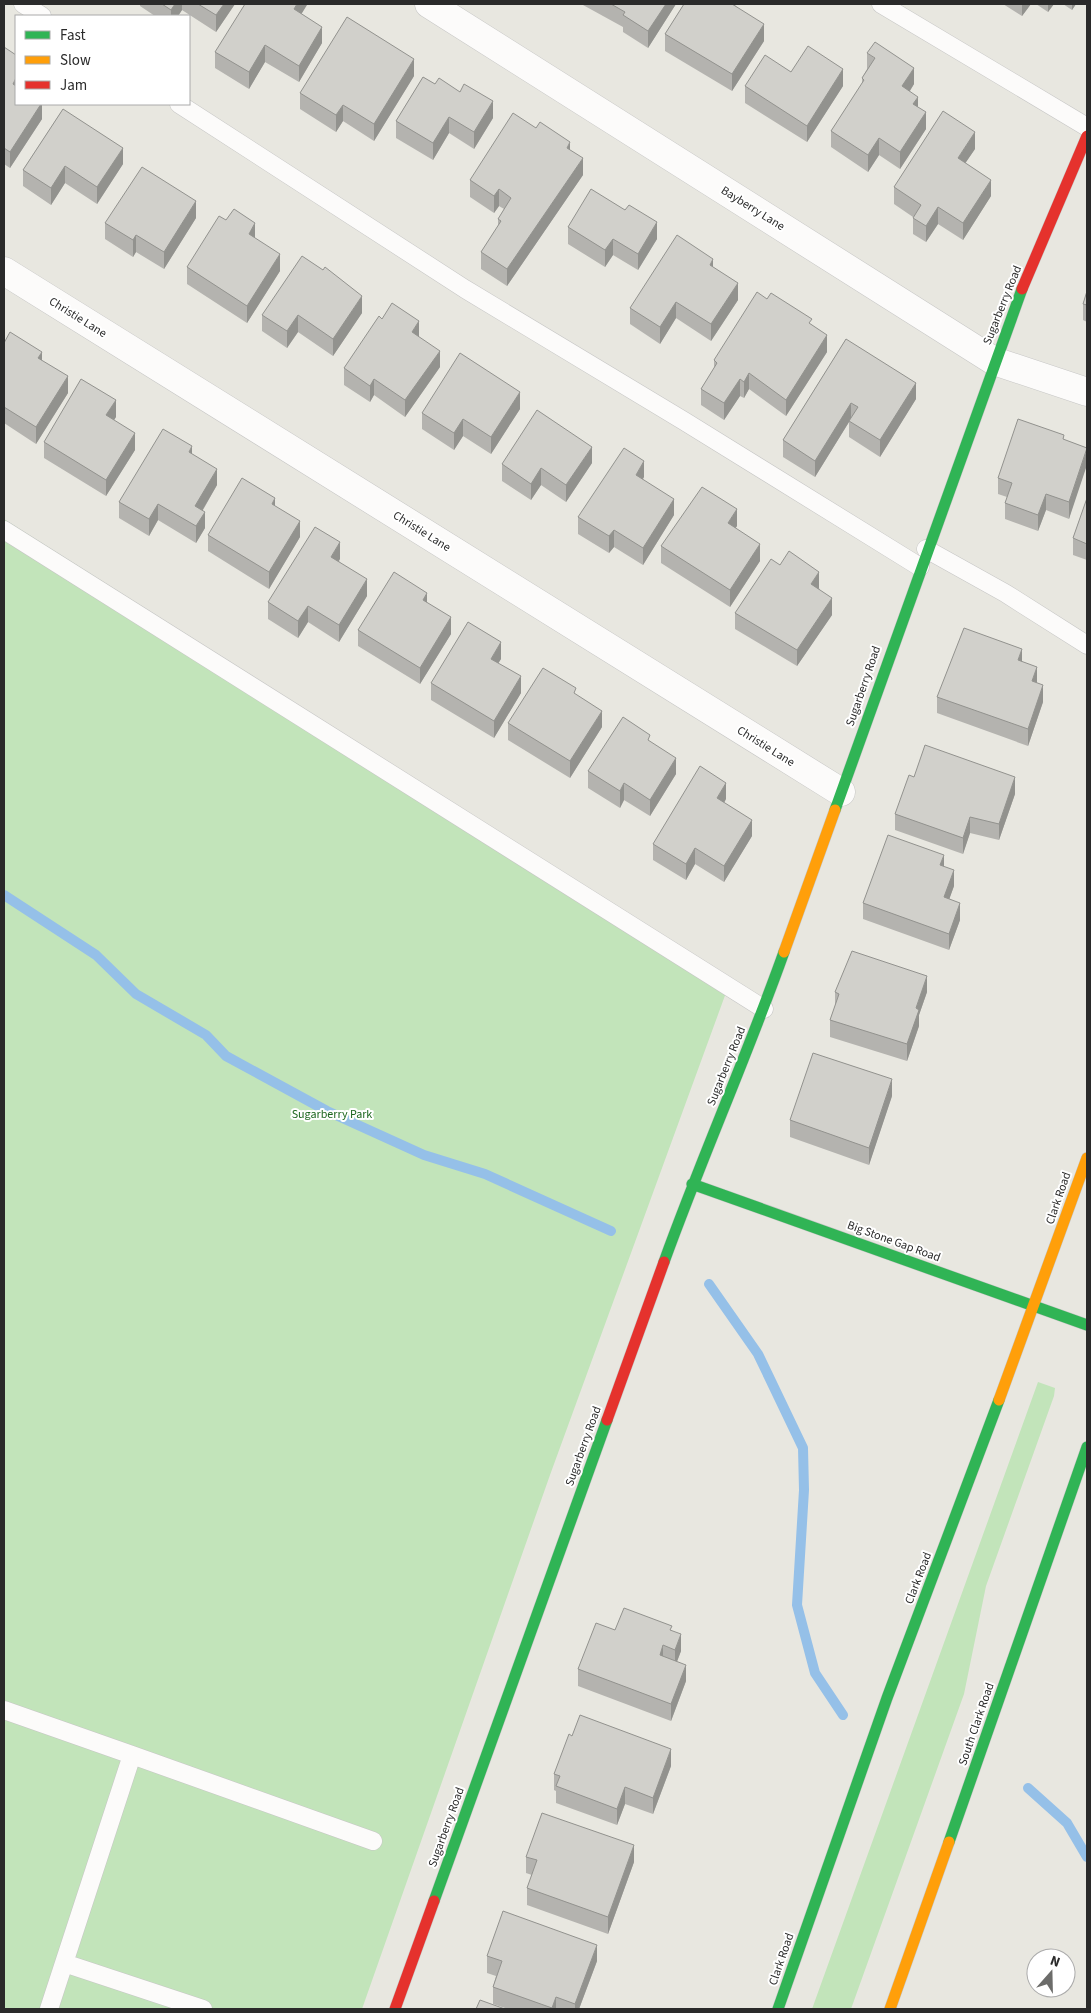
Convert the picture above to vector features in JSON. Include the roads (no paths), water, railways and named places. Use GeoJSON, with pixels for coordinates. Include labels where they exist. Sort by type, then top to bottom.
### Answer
{"type":"FeatureCollection","features":[{"type":"Feature","properties":{"kind":"street","name":"Bayberry Lane"},"geometry":{"type":"LineString","coordinates":[[430,4],[994,361],[1087,392]]}},
{"type":"Feature","properties":{"kind":"street","name":"Sugarberry Road"},"geometry":{"type":"LineString","coordinates":[[395,2009],[692,1184],[764,1009],[994,361],[1010,318],[1087,136]]}},
{"type":"Feature","properties":{"kind":"street","name":"Christie Lane"},"geometry":{"type":"LineString","coordinates":[[4,271],[841,792]]}},
{"type":"Feature","properties":{"kind":"street","name":"Clark Road"},"geometry":{"type":"LineString","coordinates":[[778,2009],[887,1698],[1035,1306],[1087,1158]]}},
{"type":"Feature","properties":{"kind":"street","name":"Big Stone Gap Road"},"geometry":{"type":"LineString","coordinates":[[692,1184],[1087,1325]]}},
{"type":"Feature","properties":{"kind":"street","name":"South Clark Road"},"geometry":{"type":"LineString","coordinates":[[890,2009],[1087,1447]]}},
{"type":"Feature","properties":{"kind":"lane"},"geometry":{"type":"LineString","coordinates":[[22,4],[40,15]]}},
{"type":"Feature","properties":{"kind":"lane"},"geometry":{"type":"LineString","coordinates":[[881,4],[1087,127]]}},
{"type":"Feature","properties":{"kind":"lane"},"geometry":{"type":"LineString","coordinates":[[181,105],[465,289],[684,421],[920,567]]}},
{"type":"Feature","properties":{"kind":"lane"},"geometry":{"type":"LineString","coordinates":[[4,530],[764,1009]]}},
{"type":"Feature","properties":{"kind":"lane"},"geometry":{"type":"LineString","coordinates":[[926,549],[1005,593],[1087,645]]}},
{"type":"Feature","properties":{"kind":"lane"},"geometry":{"type":"LineString","coordinates":[[4,1710],[373,1841]]}},
{"type":"Feature","properties":{"kind":"lane"},"geometry":{"type":"LineString","coordinates":[[49,2009],[132,1754]]}},
{"type":"Feature","properties":{"kind":"lane"},"geometry":{"type":"LineString","coordinates":[[64,1964],[203,2009]]}},
{"type":"Feature","properties":{"kind":"waterway"},"geometry":{"type":"LineString","coordinates":[[4,895],[96,955],[136,994],[206,1035],[226,1056],[327,1111],[424,1155],[485,1174],[611,1231]]}},
{"type":"Feature","properties":{"kind":"waterway"},"geometry":{"type":"LineString","coordinates":[[709,1284],[758,1354],[803,1448],[804,1490],[797,1605],[815,1673],[843,1715]]}},
{"type":"Feature","properties":{"kind":"waterway"},"geometry":{"type":"LineString","coordinates":[[1028,1788],[1067,1823],[1087,1857]]}},
{"type":"Feature","properties":{"kind":"park label","name":"Sugarberry Park"},"geometry":{"type":"Point","coordinates":[332,1114]}}]}
